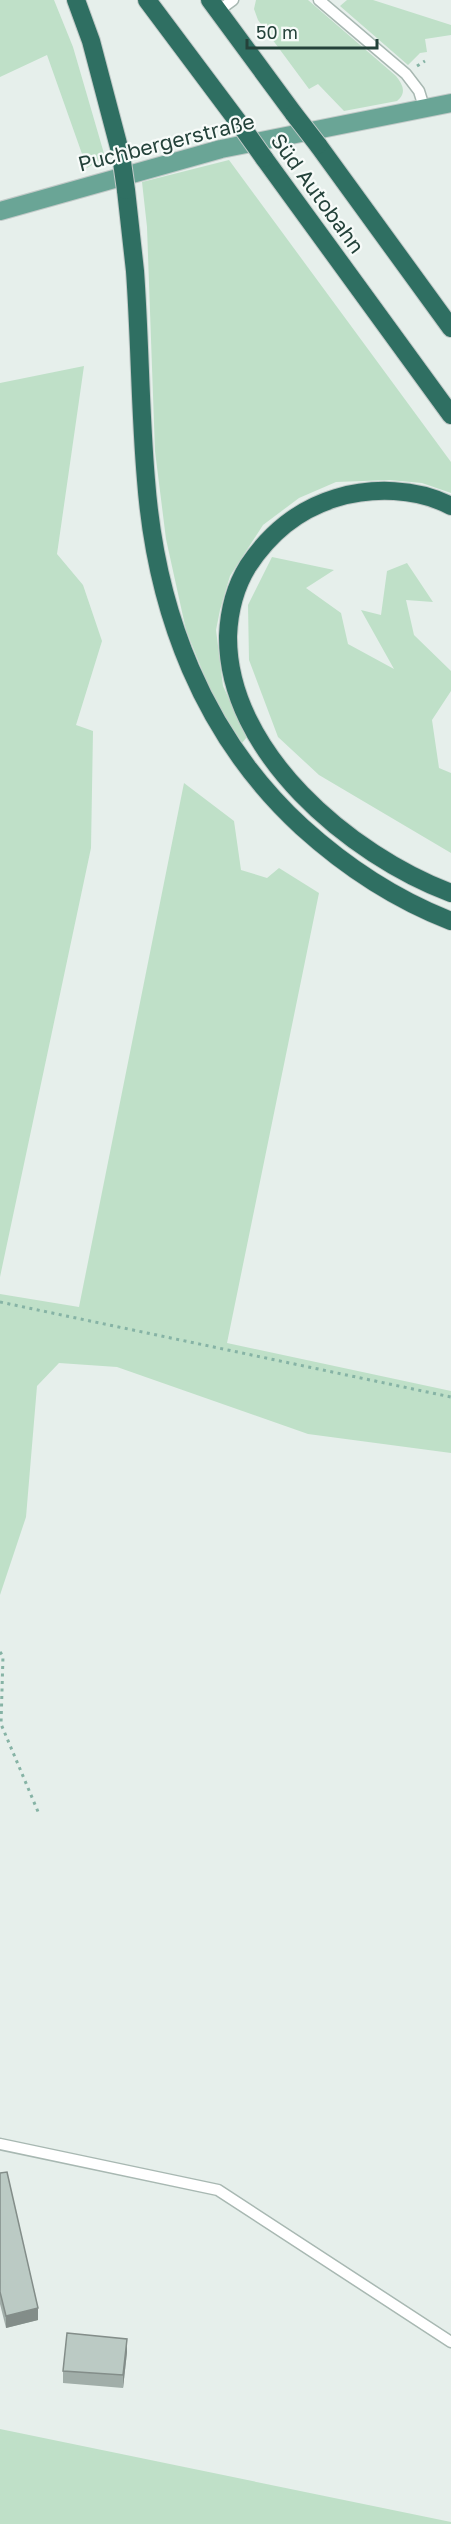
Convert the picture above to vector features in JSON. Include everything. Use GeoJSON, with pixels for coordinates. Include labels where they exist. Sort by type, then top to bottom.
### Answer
{"type":"FeatureCollection","features":[{"type":"Feature","properties":{"kind":"highway"},"geometry":{"type":"LineString","coordinates":[[76,0],[91,41],[121,154],[135,271],[146,481],[154,544],[165,600],[182,652],[207,706],[240,758],[280,806],[326,848],[378,884],[430,913],[451,921]]}},
{"type":"Feature","properties":{"kind":"highway","name":"Süd Autobahn"},"geometry":{"type":"LineString","coordinates":[[147,0],[451,415]]}},
{"type":"Feature","properties":{"kind":"highway","name":"Süd Autobahn"},"geometry":{"type":"LineString","coordinates":[[214,5],[450,326]]}},
{"type":"Feature","properties":{"kind":"highway"},"geometry":{"type":"LineString","coordinates":[[451,506],[414,494],[384,490],[352,493],[326,501],[300,514],[277,531],[257,552],[242,575],[233,600],[228,655],[243,711],[258,739],[284,774],[320,811],[357,842],[399,868],[451,893]]}},
{"type":"Feature","properties":{"kind":"main road","name":"Puchbergerstraße"},"geometry":{"type":"LineString","coordinates":[[0,211],[221,149],[451,103]]}},
{"type":"Feature","properties":{"kind":"lane"},"geometry":{"type":"LineString","coordinates":[[214,5],[233,0]]}},
{"type":"Feature","properties":{"kind":"lane"},"geometry":{"type":"LineString","coordinates":[[319,0],[406,74],[419,91],[424,107]]}},
{"type":"Feature","properties":{"kind":"lane"},"geometry":{"type":"LineString","coordinates":[[0,2144],[218,2190],[451,2342]]}},
{"type":"Feature","properties":{"kind":"path"},"geometry":{"type":"LineString","coordinates":[[0,1302],[451,1397]]}},
{"type":"Feature","properties":{"kind":"path"},"geometry":{"type":"LineString","coordinates":[[0,1652],[3,1656],[2,1724],[39,1814]]}},
{"type":"Feature","properties":{"kind":"green space"},"geometry":{"type":"Polygon","coordinates":[[[0,0],[54,0],[73,47],[105,157],[87,168],[47,55],[0,77],[0,0]]]}},
{"type":"Feature","properties":{"kind":"green space"},"geometry":{"type":"Polygon","coordinates":[[[256,0],[308,0],[396,76],[403,89],[402,95],[397,101],[344,111],[318,84],[309,89],[258,20],[254,9],[256,0]]]}},
{"type":"Feature","properties":{"kind":"green space"},"geometry":{"type":"Polygon","coordinates":[[[347,0],[373,0],[451,25],[451,35],[425,39],[427,52],[420,53],[408,65],[340,6],[347,0]]]}},
{"type":"Feature","properties":{"kind":"green space"},"geometry":{"type":"Polygon","coordinates":[[[229,160],[451,462],[451,493],[422,483],[389,480],[336,482],[299,498],[263,525],[230,576],[216,630],[223,686],[247,737],[242,743],[214,700],[186,630],[166,539],[155,451],[147,227],[142,182],[229,160]]]}},
{"type":"Feature","properties":{"kind":"green space"},"geometry":{"type":"Polygon","coordinates":[[[84,366],[57,554],[83,585],[102,641],[76,725],[93,731],[91,848],[0,1277],[0,383],[84,366]]]}},
{"type":"Feature","properties":{"kind":"green space"},"geometry":{"type":"Polygon","coordinates":[[[272,557],[334,570],[306,588],[341,613],[348,644],[394,669],[361,610],[381,615],[387,571],[407,563],[433,602],[406,600],[414,635],[451,671],[451,691],[432,720],[439,768],[451,773],[451,853],[319,775],[278,737],[249,660],[248,605],[272,557]]]}},
{"type":"Feature","properties":{"kind":"green space"},"geometry":{"type":"Polygon","coordinates":[[[184,783],[234,821],[241,870],[267,878],[279,868],[319,893],[227,1343],[451,1391],[451,1453],[308,1434],[117,1367],[59,1363],[37,1386],[26,1517],[0,1595],[0,1294],[79,1307],[184,783]]]}},
{"type":"Feature","properties":{"kind":"green space"},"geometry":{"type":"Polygon","coordinates":[[[0,2429],[451,2522],[451,2524],[0,2524],[0,2429]]]}},
{"type":"Feature","properties":{"kind":"building"},"geometry":{"type":"Polygon","coordinates":[[[7,2172],[38,2308],[6,2316],[0,2292],[0,2173],[7,2172]]]}},
{"type":"Feature","properties":{"kind":"building"},"geometry":{"type":"Polygon","coordinates":[[[67,2333],[127,2339],[123,2375],[63,2371],[67,2333]]]}}]}
